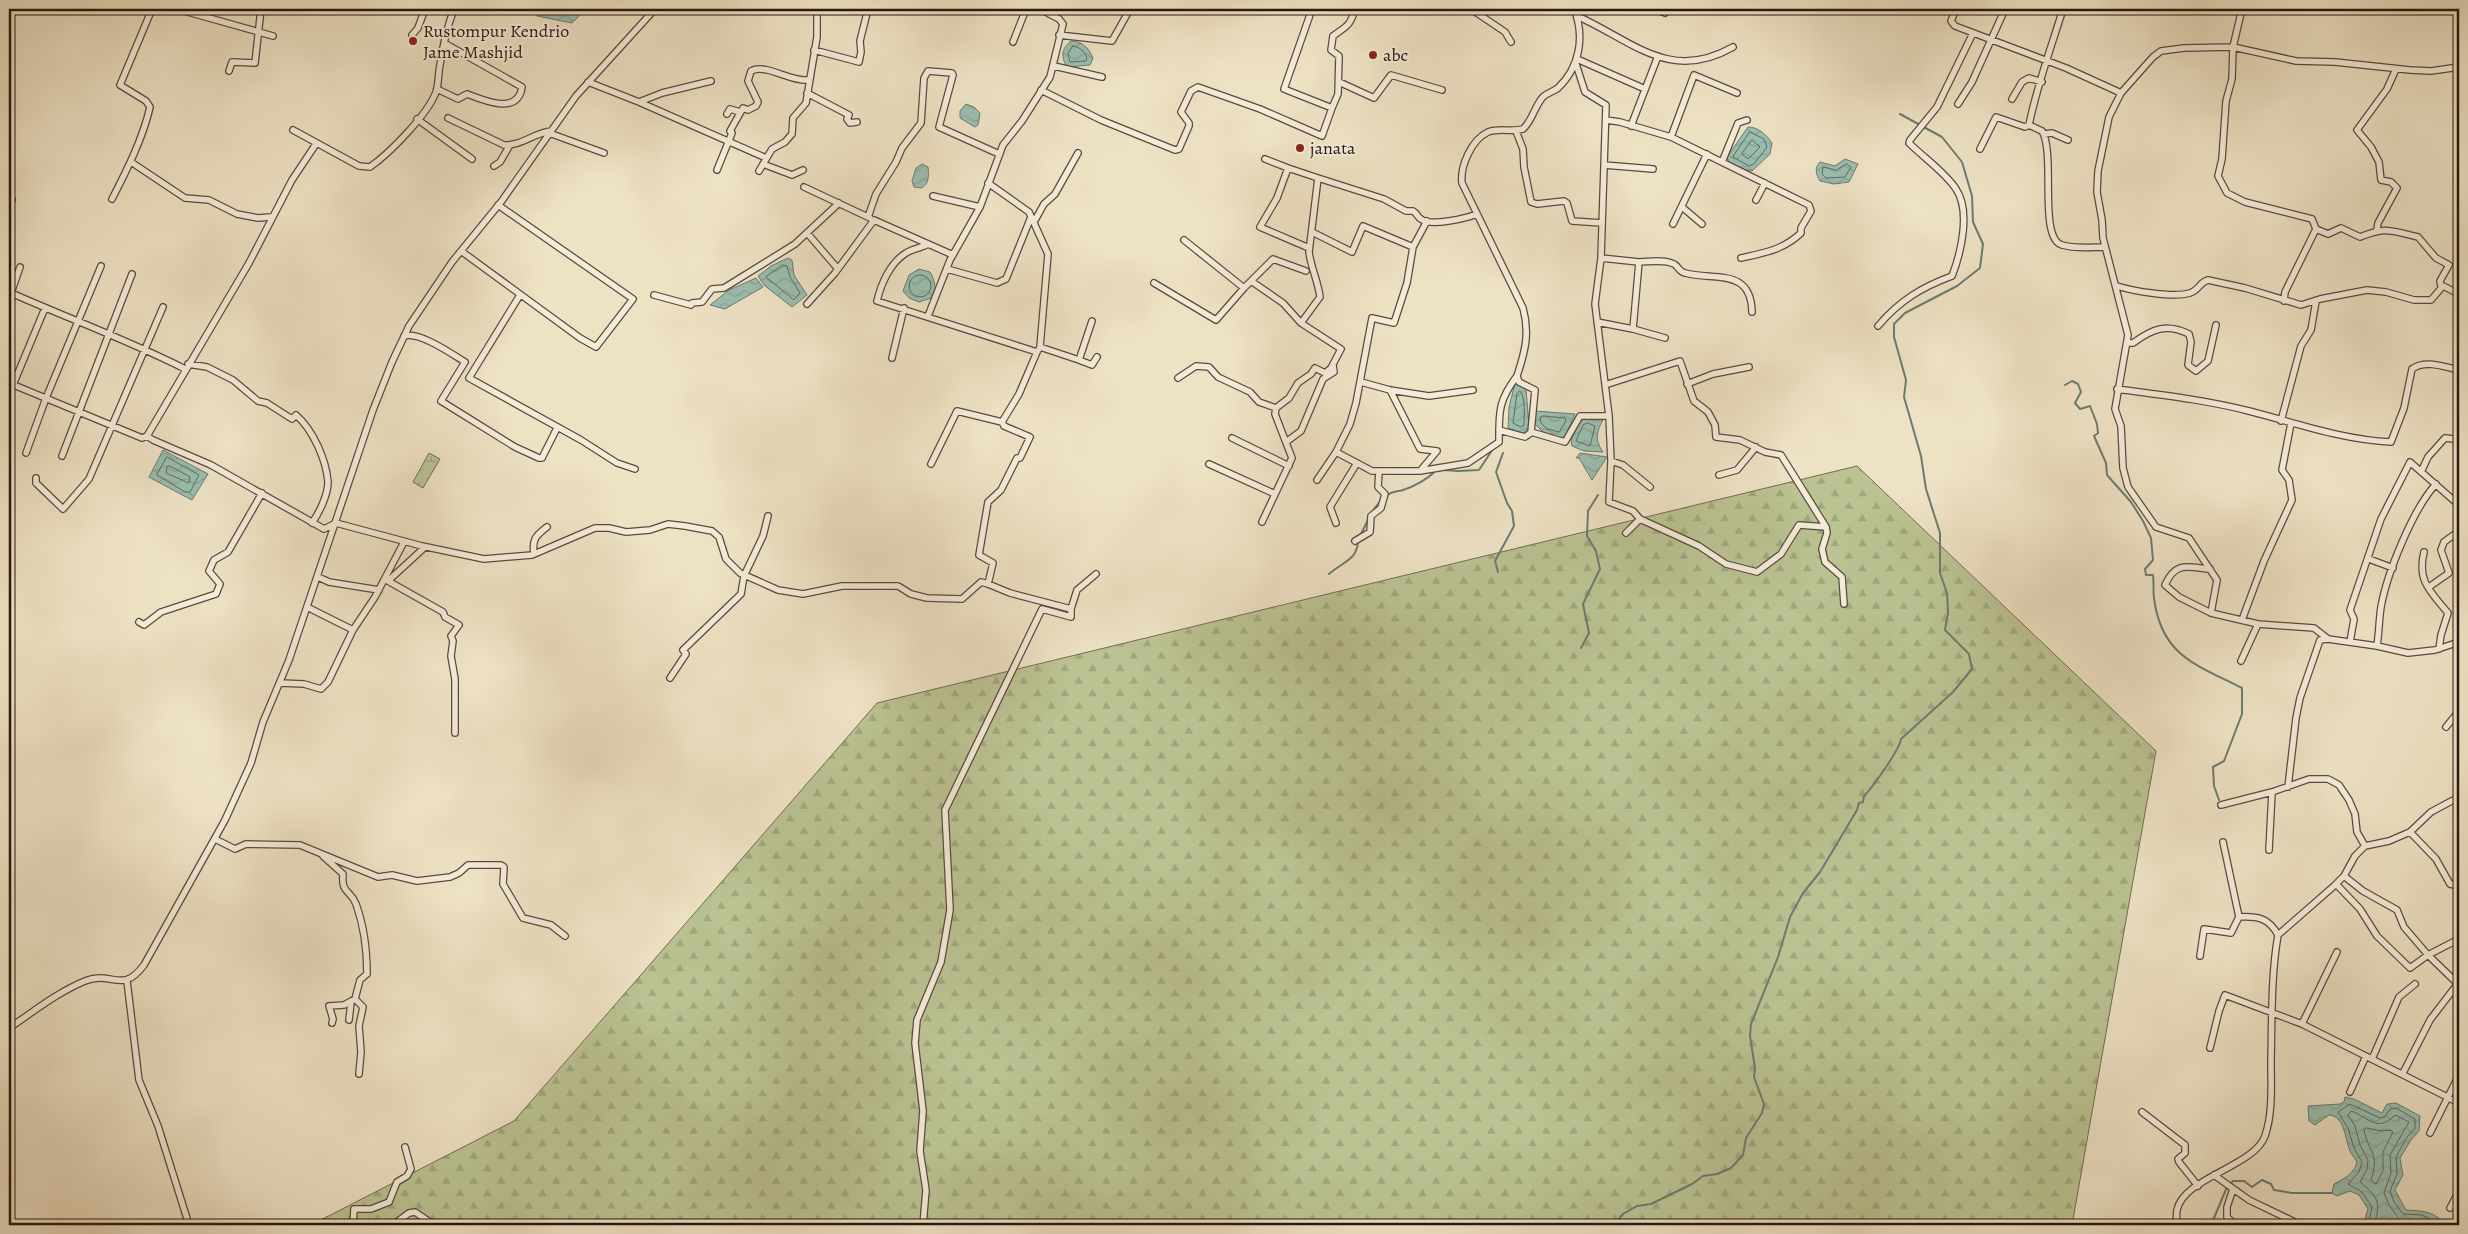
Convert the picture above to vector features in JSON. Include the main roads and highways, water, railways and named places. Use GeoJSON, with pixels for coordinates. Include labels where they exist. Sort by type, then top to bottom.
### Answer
{"type":"FeatureCollection","features":[{"type":"Feature","properties":{"kind":"water"},"geometry":{"type":"Polygon","coordinates":[[[528,9],[581,9],[580,15],[572,23],[537,16],[528,9]]]}},
{"type":"Feature","properties":{"kind":"water"},"geometry":{"type":"Polygon","coordinates":[[[1071,41],[1082,44],[1087,48],[1093,58],[1090,65],[1067,67],[1063,53],[1065,47],[1071,41]]]}},
{"type":"Feature","properties":{"kind":"water"},"geometry":{"type":"Polygon","coordinates":[[[966,104],[974,107],[980,113],[978,125],[975,127],[960,118],[960,111],[966,104]]]}},
{"type":"Feature","properties":{"kind":"water"},"geometry":{"type":"Polygon","coordinates":[[[1748,127],[1762,132],[1772,143],[1770,154],[1752,171],[1729,162],[1727,157],[1748,127]]]}},
{"type":"Feature","properties":{"kind":"water"},"geometry":{"type":"Polygon","coordinates":[[[1845,159],[1858,164],[1849,182],[1834,184],[1820,181],[1816,172],[1820,162],[1835,166],[1845,159]]]}},
{"type":"Feature","properties":{"kind":"water"},"geometry":{"type":"Polygon","coordinates":[[[922,164],[928,167],[927,182],[924,187],[914,187],[912,181],[916,168],[922,164]]]}},
{"type":"Feature","properties":{"kind":"water"},"geometry":{"type":"Polygon","coordinates":[[[788,258],[792,260],[794,275],[807,295],[792,307],[764,285],[758,276],[771,266],[788,258]]]}},
{"type":"Feature","properties":{"kind":"water"},"geometry":{"type":"Polygon","coordinates":[[[919,269],[930,272],[935,287],[934,297],[919,302],[909,298],[903,291],[909,275],[919,269]]]}},
{"type":"Feature","properties":{"kind":"water"},"geometry":{"type":"Polygon","coordinates":[[[756,278],[763,287],[725,309],[710,305],[729,290],[756,278]]]}},
{"type":"Feature","properties":{"kind":"water"},"geometry":{"type":"Polygon","coordinates":[[[1515,383],[1526,389],[1529,425],[1528,429],[1523,433],[1508,428],[1509,407],[1515,383]]]}},
{"type":"Feature","properties":{"kind":"water"},"geometry":{"type":"Polygon","coordinates":[[[1535,411],[1575,414],[1564,439],[1545,434],[1535,424],[1535,411]]]}},
{"type":"Feature","properties":{"kind":"water"},"geometry":{"type":"Polygon","coordinates":[[[1580,418],[1603,420],[1597,436],[1603,452],[1584,451],[1572,446],[1571,441],[1580,418]]]}},
{"type":"Feature","properties":{"kind":"water"},"geometry":{"type":"Polygon","coordinates":[[[163,450],[208,474],[192,500],[149,477],[163,450]]]}},
{"type":"Feature","properties":{"kind":"water"},"geometry":{"type":"Polygon","coordinates":[[[1580,453],[1607,457],[1592,480],[1579,458],[1576,458],[1580,453]]]}},
{"type":"Feature","properties":{"kind":"water"},"geometry":{"type":"Polygon","coordinates":[[[2345,1097],[2354,1099],[2382,1113],[2387,1104],[2396,1103],[2420,1116],[2419,1131],[2400,1158],[2403,1175],[2395,1190],[2406,1210],[2423,1211],[2433,1214],[2446,1225],[2363,1225],[2368,1209],[2359,1195],[2350,1191],[2337,1196],[2332,1193],[2334,1184],[2351,1173],[2357,1162],[2350,1152],[2343,1128],[2338,1119],[2329,1115],[2315,1125],[2309,1121],[2308,1106],[2340,1104],[2344,1102],[2345,1097]]]}},
{"type":"Feature","properties":{"kind":"waterway"},"geometry":{"type":"LineString","coordinates":[[1614,1225],[1623,1214],[1637,1206],[1651,1204],[1692,1184],[1703,1176],[1717,1174],[1731,1168],[1743,1155],[1746,1138],[1762,1113],[1764,1104],[1754,1077],[1755,1068],[1750,1036],[1751,1024],[1778,957],[1790,917],[1803,893],[1820,872],[1857,810],[1859,803],[1863,802],[1864,796],[1891,759],[1901,739],[1953,692],[1972,669],[1969,654],[1945,630],[1948,613],[1947,593],[1940,573],[1940,533],[1926,489],[1921,456],[1904,397],[1906,380],[1894,337],[1894,324],[1905,313],[1957,286],[1980,268],[1983,244],[1973,222],[1972,196],[1962,162],[1942,137],[1900,114]]}},
{"type":"Feature","properties":{"kind":"waterway"},"geometry":{"type":"LineString","coordinates":[[2065,385],[2072,381],[2078,384],[2081,392],[2075,403],[2080,409],[2090,406],[2097,424],[2098,433],[2094,436],[2106,463],[2107,475],[2131,502],[2151,538],[2153,560],[2145,569],[2146,575],[2153,575],[2154,598],[2158,618],[2164,633],[2173,646],[2196,665],[2242,688],[2242,714],[2224,761],[2213,767],[2214,786],[2219,800]]}},
{"type":"Feature","properties":{"kind":"waterway"},"geometry":{"type":"LineString","coordinates":[[1444,470],[1479,470],[1493,449]]}},
{"type":"Feature","properties":{"kind":"waterway"},"geometry":{"type":"LineString","coordinates":[[1498,572],[1495,561],[1514,526],[1512,511],[1507,503],[1496,472],[1503,453]]}},
{"type":"Feature","properties":{"kind":"waterway"},"geometry":{"type":"LineString","coordinates":[[1387,495],[1416,485],[1435,471]]}},
{"type":"Feature","properties":{"kind":"waterway"},"geometry":{"type":"LineString","coordinates":[[1375,474],[1412,474]]}},
{"type":"Feature","properties":{"kind":"waterway"},"geometry":{"type":"LineString","coordinates":[[1581,648],[1589,633],[1583,604],[1600,569],[1596,551],[1587,536],[1588,511],[1598,495]]}},
{"type":"Feature","properties":{"kind":"waterway"},"geometry":{"type":"LineString","coordinates":[[1372,512],[1381,500]]}},
{"type":"Feature","properties":{"kind":"waterway"},"geometry":{"type":"LineString","coordinates":[[1360,536],[1369,518]]}},
{"type":"Feature","properties":{"kind":"waterway"},"geometry":{"type":"LineString","coordinates":[[1329,574],[1352,557],[1357,548],[1358,541]]}},
{"type":"Feature","properties":{"kind":"waterway"},"geometry":{"type":"LineString","coordinates":[[2211,1225],[2227,1187],[2233,1181],[2244,1181],[2252,1187],[2262,1180],[2271,1184],[2274,1190],[2292,1193],[2332,1193]]}},
{"type":"Feature","properties":{"kind":"place","name":"Rustompur Kendrio Jame Mashjid"},"geometry":{"type":"Point","coordinates":[413,41]}},
{"type":"Feature","properties":{"kind":"place","name":"abc"},"geometry":{"type":"Point","coordinates":[1373,55]}},
{"type":"Feature","properties":{"kind":"place","name":"janata"},"geometry":{"type":"Point","coordinates":[1300,148]}}]}
